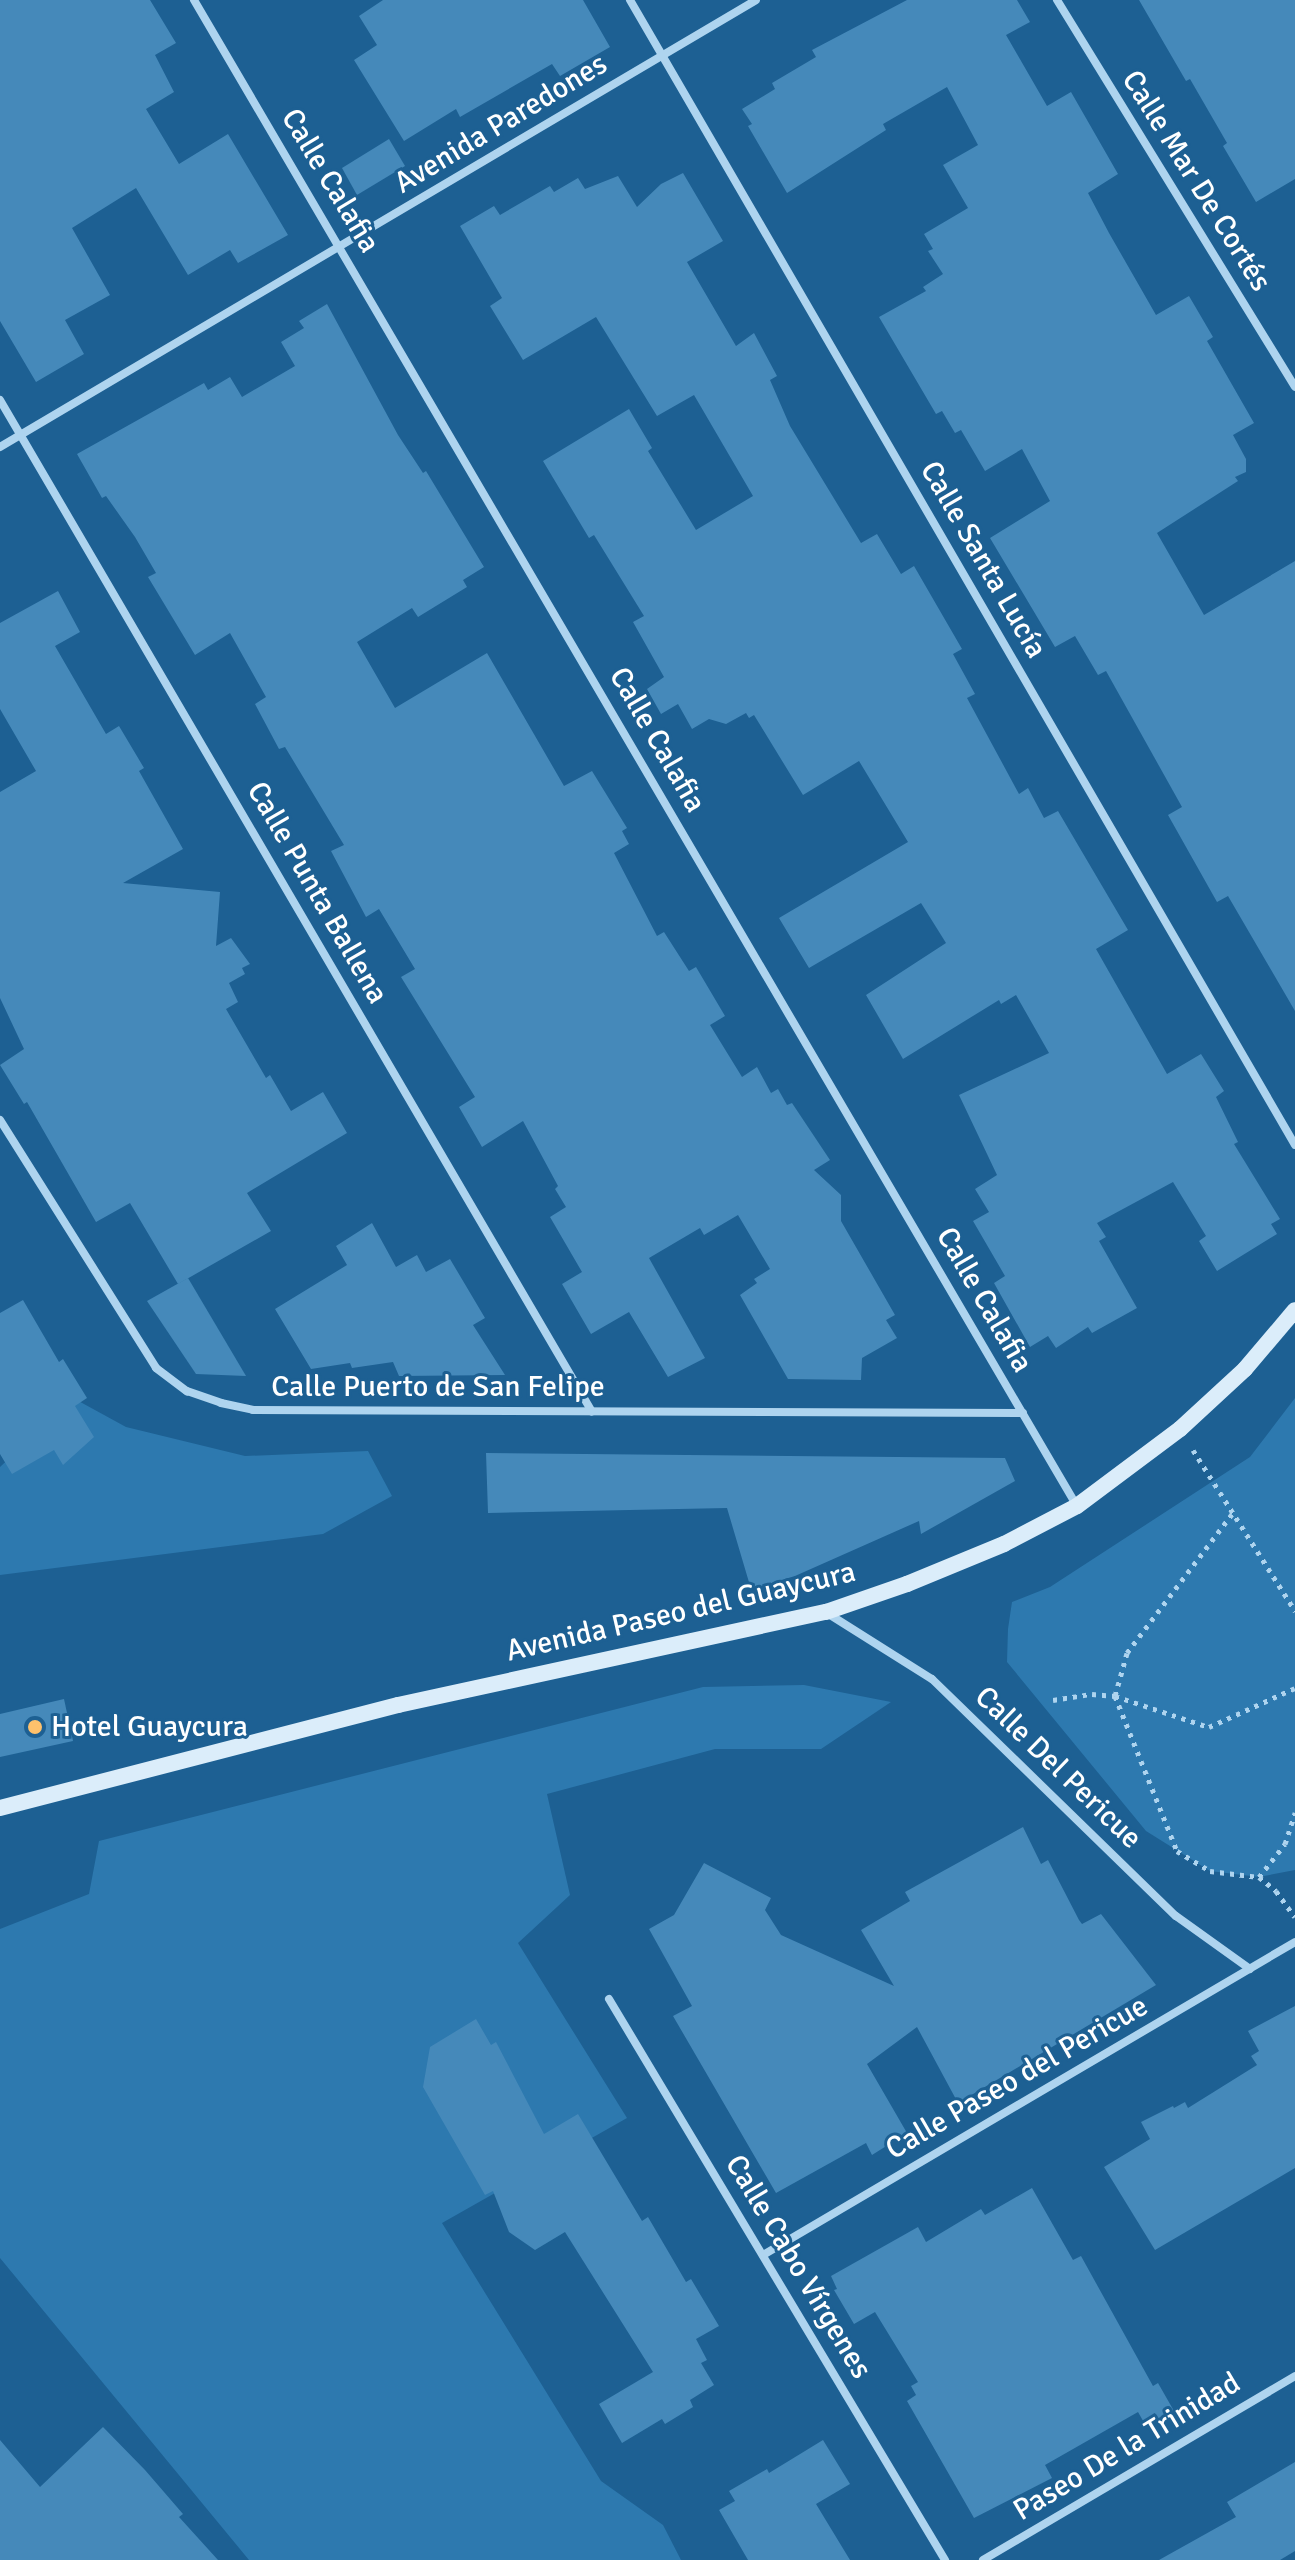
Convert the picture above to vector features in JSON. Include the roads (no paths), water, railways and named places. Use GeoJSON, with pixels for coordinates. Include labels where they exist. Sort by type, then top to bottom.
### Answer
{"type":"FeatureCollection","features":[{"type":"Feature","properties":{"kind":"street","name":"Calle Calafia"},"geometry":{"type":"LineString","coordinates":[[194,0],[1077,1506]]}},
{"type":"Feature","properties":{"kind":"street","name":"Calle Santa Lucía"},"geometry":{"type":"LineString","coordinates":[[630,0],[1295,1145]]}},
{"type":"Feature","properties":{"kind":"street","name":"Avenida Paredones"},"geometry":{"type":"LineString","coordinates":[[20,432],[342,248],[756,0]]}},
{"type":"Feature","properties":{"kind":"street","name":"Calle Mar De Cortés"},"geometry":{"type":"LineString","coordinates":[[1057,0],[1295,387]]}},
{"type":"Feature","properties":{"kind":"street","name":"Calle Punta Ballena"},"geometry":{"type":"LineString","coordinates":[[0,400],[592,1412]]}},
{"type":"Feature","properties":{"kind":"street"},"geometry":{"type":"LineString","coordinates":[[0,447],[20,432]]}},
{"type":"Feature","properties":{"kind":"street","name":"Calle Puerto de San Felipe"},"geometry":{"type":"LineString","coordinates":[[0,1120],[156,1368],[187,1391],[253,1410],[1023,1413]]}},
{"type":"Feature","properties":{"kind":"street","name":"Avenida Paseo del Guaycura"},"geometry":{"type":"LineString","coordinates":[[0,1808],[398,1705],[826,1612],[907,1584],[1004,1544],[1077,1506],[1180,1429],[1245,1369],[1295,1310]]}},
{"type":"Feature","properties":{"kind":"street","name":"Calle Del Pericue"},"geometry":{"type":"LineString","coordinates":[[826,1612],[932,1679],[1176,1916],[1250,1969]]}},
{"type":"Feature","properties":{"kind":"street","name":"Calle Paseo del Pericue"},"geometry":{"type":"LineString","coordinates":[[763,2255],[1295,1942]]}},
{"type":"Feature","properties":{"kind":"street","name":"Calle Cabo Vírgenes"},"geometry":{"type":"LineString","coordinates":[[609,1999],[945,2560]]}},
{"type":"Feature","properties":{"kind":"street","name":"Paseo De la Trinidad"},"geometry":{"type":"LineString","coordinates":[[983,2560],[1295,2376]]}},
{"type":"Feature","properties":{"kind":"place","name":"Hotel Guaycura"},"geometry":{"type":"Point","coordinates":[35,1727]}}]}
